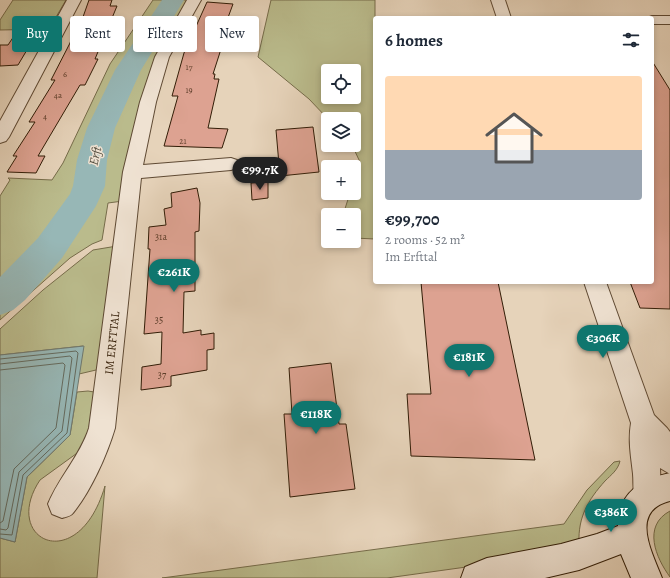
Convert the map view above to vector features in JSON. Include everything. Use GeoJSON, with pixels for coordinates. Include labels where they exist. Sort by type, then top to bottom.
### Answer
{"type":"FeatureCollection","features":[{"type":"Feature","properties":{"kind":"street"},"geometry":{"type":"LineString","coordinates":[[0,137],[74,0]]}},
{"type":"Feature","properties":{"kind":"street","name":"IM ERFTTAL"},"geometry":{"type":"LineString","coordinates":[[62,504],[98,446],[102,428],[132,172],[148,102],[162,57],[194,0]]}},
{"type":"Feature","properties":{"kind":"street"},"geometry":{"type":"LineString","coordinates":[[498,0],[503,16]]}},
{"type":"Feature","properties":{"kind":"street"},"geometry":{"type":"LineString","coordinates":[[654,20],[670,20]]}},
{"type":"Feature","properties":{"kind":"street"},"geometry":{"type":"LineString","coordinates":[[132,172],[232,164]]}},
{"type":"Feature","properties":{"kind":"street"},"geometry":{"type":"LineString","coordinates":[[596,284],[644,423],[658,437],[670,460]]}},
{"type":"Feature","properties":{"kind":"street"},"geometry":{"type":"LineString","coordinates":[[644,423],[642,438],[647,476],[658,491],[638,505],[635,512],[631,535],[635,553],[647,578]]}},
{"type":"Feature","properties":{"kind":"street"},"geometry":{"type":"LineString","coordinates":[[476,578],[487,573],[572,556],[600,548],[631,535]]}},
{"type":"Feature","properties":{"kind":"green space"},"geometry":{"type":"Polygon","coordinates":[[[13,0],[66,0],[57,16],[12,16],[12,30],[0,30],[0,20],[13,0]]]}},
{"type":"Feature","properties":{"kind":"green space"},"geometry":{"type":"Polygon","coordinates":[[[153,0],[166,0],[155,16],[142,16],[153,0]]]}},
{"type":"Feature","properties":{"kind":"green space"},"geometry":{"type":"Polygon","coordinates":[[[178,0],[190,0],[181,16],[168,16],[178,0]]]}},
{"type":"Feature","properties":{"kind":"green space"},"geometry":{"type":"Polygon","coordinates":[[[271,0],[375,0],[375,16],[373,16],[373,239],[361,238],[361,208],[345,208],[348,200],[361,200],[361,160],[359,160],[355,152],[361,152],[361,112],[321,112],[309,99],[258,57],[271,0]]]}},
{"type":"Feature","properties":{"kind":"green space"},"geometry":{"type":"Polygon","coordinates":[[[133,30],[133,47],[89,139],[84,155],[83,171],[52,235],[24,269],[0,291],[0,196],[10,180],[8,178],[52,180],[63,163],[110,64],[118,52],[125,52],[125,42],[133,30]]]}},
{"type":"Feature","properties":{"kind":"green space"},"geometry":{"type":"Polygon","coordinates":[[[147,52],[164,52],[123,201],[108,203],[102,240],[92,244],[70,258],[0,320],[0,307],[47,260],[74,223],[88,208],[98,181],[102,153],[107,134],[138,67],[147,52]]]}},
{"type":"Feature","properties":{"kind":"green space"},"geometry":{"type":"Polygon","coordinates":[[[117,246],[100,366],[96,370],[79,374],[83,346],[0,355],[0,329],[43,290],[93,250],[117,246]]]}},
{"type":"Feature","properties":{"kind":"green space"},"geometry":{"type":"Polygon","coordinates":[[[77,392],[94,392],[93,427],[80,451],[40,480],[30,501],[29,519],[36,533],[47,540],[62,540],[78,532],[93,515],[105,486],[97,578],[0,578],[0,538],[15,542],[27,477],[70,435],[77,392]]]}},
{"type":"Feature","properties":{"kind":"green space"},"geometry":{"type":"Polygon","coordinates":[[[620,461],[616,470],[599,488],[585,509],[580,525],[579,543],[488,564],[387,578],[162,578],[564,524],[587,490],[614,462],[620,461]]]}},
{"type":"Feature","properties":{"kind":"green space"},"geometry":{"type":"Polygon","coordinates":[[[670,511],[670,577],[656,552],[654,533],[656,525],[661,517],[670,511]]]}},
{"type":"Feature","properties":{"kind":"water"},"geometry":{"type":"Polygon","coordinates":[[[84,346],[70,435],[27,477],[15,542],[0,538],[0,355],[84,346]]]}},
{"type":"Feature","properties":{"kind":"building"},"geometry":{"type":"Polygon","coordinates":[[[89,0],[112,0],[110,6],[117,6],[113,16],[83,16],[89,0]]]}},
{"type":"Feature","properties":{"kind":"building"},"geometry":{"type":"Polygon","coordinates":[[[207,2],[233,4],[229,16],[205,16],[205,52],[220,52],[213,74],[215,74],[214,79],[219,79],[208,128],[228,129],[222,148],[164,146],[178,96],[172,96],[184,53],[197,52],[197,24],[207,2]]]}},
{"type":"Feature","properties":{"kind":"building"},"geometry":{"type":"Polygon","coordinates":[[[12,39],[12,52],[26,52],[18,65],[0,66],[0,45],[8,45],[12,39]]]}},
{"type":"Feature","properties":{"kind":"building"},"geometry":{"type":"Polygon","coordinates":[[[70,43],[70,52],[98,52],[95,59],[98,59],[85,85],[80,85],[38,156],[45,156],[36,173],[7,172],[17,156],[13,156],[35,122],[29,122],[55,80],[51,80],[70,43]]]}},
{"type":"Feature","properties":{"kind":"building"},"geometry":{"type":"Polygon","coordinates":[[[654,64],[670,90],[670,309],[640,308],[631,284],[654,284],[654,64]]]}},
{"type":"Feature","properties":{"kind":"building"},"geometry":{"type":"Polygon","coordinates":[[[313,127],[319,172],[280,176],[276,130],[313,127]]]}},
{"type":"Feature","properties":{"kind":"building"},"geometry":{"type":"Polygon","coordinates":[[[268,182],[268,198],[252,200],[251,183],[268,182]]]}},
{"type":"Feature","properties":{"kind":"building"},"geometry":{"type":"Polygon","coordinates":[[[197,188],[200,203],[199,231],[195,232],[195,291],[184,292],[183,333],[201,330],[201,335],[214,333],[214,349],[207,350],[207,370],[171,376],[171,386],[141,390],[142,367],[161,364],[162,332],[144,334],[150,249],[148,249],[149,227],[166,225],[164,209],[172,207],[171,193],[197,188]]]}},
{"type":"Feature","properties":{"kind":"building"},"geometry":{"type":"Polygon","coordinates":[[[421,284],[498,284],[535,460],[411,456],[407,394],[431,394],[421,284]]]}},
{"type":"Feature","properties":{"kind":"building"},"geometry":{"type":"Polygon","coordinates":[[[331,363],[339,424],[346,424],[355,489],[290,497],[284,414],[292,414],[289,368],[331,363]]]}},
{"type":"Feature","properties":{"kind":"waterway","name":"Erft"},"geometry":{"type":"LineString","coordinates":[[0,299],[12,289],[50,248],[85,198],[89,186],[92,160],[101,128],[128,70],[173,0]]}}]}
